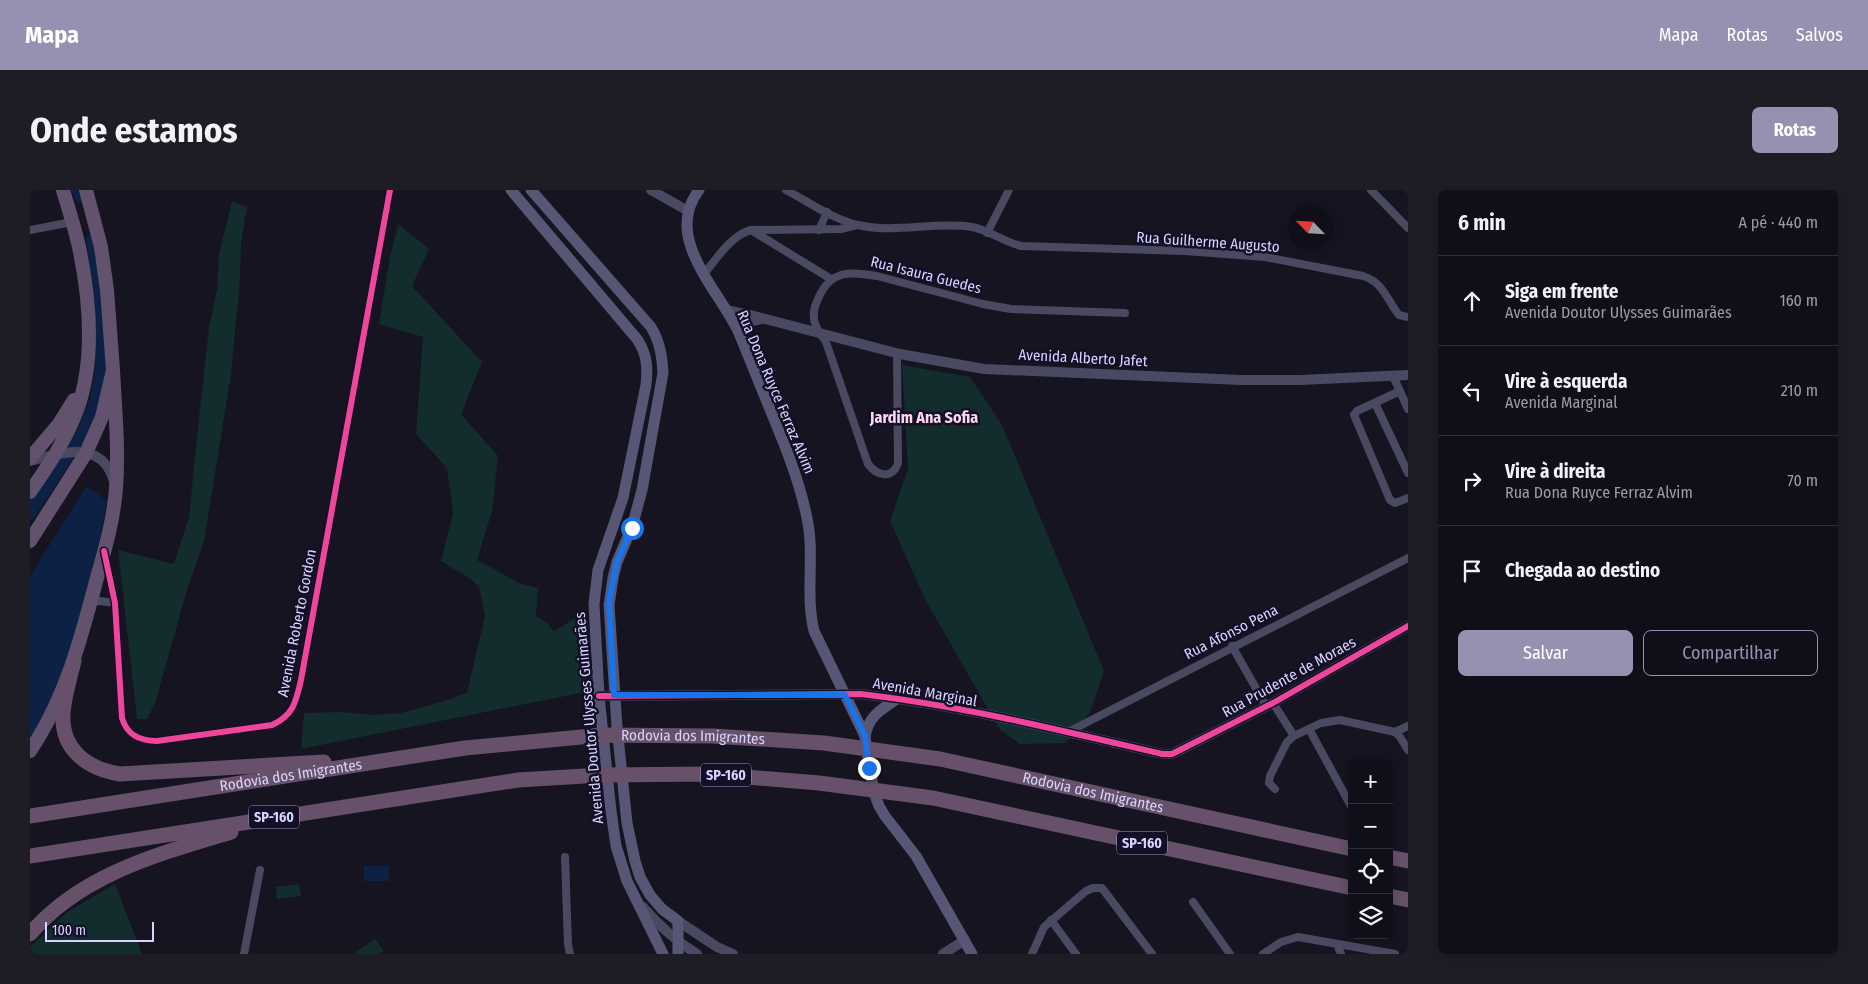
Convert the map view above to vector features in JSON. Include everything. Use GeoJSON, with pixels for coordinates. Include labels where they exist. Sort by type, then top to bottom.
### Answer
{"type":"FeatureCollection","features":[{"type":"Feature","properties":{"kind":"highway"},"geometry":{"type":"LineString","coordinates":[[30,492],[58,454],[77,412],[85,380],[88,352],[86,286],[80,250],[63,190]]}},
{"type":"Feature","properties":{"kind":"highway"},"geometry":{"type":"LineString","coordinates":[[86,190],[101,247],[107,290],[113,370],[116,488],[114,510],[74,661],[63,714],[66,737],[82,760],[106,772],[120,774],[415,756]]}},
{"type":"Feature","properties":{"kind":"highway"},"geometry":{"type":"LineString","coordinates":[[30,541],[84,452],[102,417],[113,370]]}},
{"type":"Feature","properties":{"kind":"highway"},"geometry":{"type":"LineString","coordinates":[[30,459],[59,424],[85,380]]}},
{"type":"Feature","properties":{"kind":"highway"},"geometry":{"type":"LineString","coordinates":[[30,751],[52,712],[74,661]]}},
{"type":"Feature","properties":{"kind":"highway","name":"Rodovia dos Imigrantes"},"geometry":{"type":"LineString","coordinates":[[30,816],[415,756],[527,741],[602,735],[713,736],[824,743],[940,759],[1348,848]]}},
{"type":"Feature","properties":{"kind":"highway","name":"SP-160"},"geometry":{"type":"LineString","coordinates":[[30,856],[518,780],[710,774],[819,783],[933,798],[1348,887]]}},
{"type":"Feature","properties":{"kind":"highway"},"geometry":{"type":"LineString","coordinates":[[30,934],[69,898],[121,868],[280,816]]}},
{"type":"Feature","properties":{"kind":"highway"},"geometry":{"type":"LineString","coordinates":[[1393,858],[1408,861]]}},
{"type":"Feature","properties":{"kind":"highway"},"geometry":{"type":"LineString","coordinates":[[1393,897],[1408,900]]}},
{"type":"Feature","properties":{"kind":"main road","name":"Avenida Doutor Ulysses Guimarães"},"geometry":{"type":"LineString","coordinates":[[511,190],[637,339],[644,349],[647,360],[646,385],[623,498],[602,557],[595,586],[594,604],[599,696],[616,846],[627,880],[640,903],[663,954]]}},
{"type":"Feature","properties":{"kind":"main road","name":"Avenida Doutor Ulysses Guimarães"},"geometry":{"type":"LineString","coordinates":[[531,190],[577,245],[619,288],[656,334],[662,357],[664,373],[642,490],[635,517],[613,578],[609,606],[614,695],[627,823],[635,862],[640,877],[650,895],[678,921]]}},
{"type":"Feature","properties":{"kind":"main road"},"geometry":{"type":"LineString","coordinates":[[688,211],[691,202],[699,190]]}},
{"type":"Feature","properties":{"kind":"main road","name":"Rua Dona Ruyce Ferraz Alvim"},"geometry":{"type":"LineString","coordinates":[[688,211],[687,219],[691,246],[703,275],[738,331],[795,471],[808,519],[810,616],[814,631],[865,736],[869,768],[879,806],[916,856],[971,953]]}},
{"type":"Feature","properties":{"kind":"main road"},"geometry":{"type":"LineString","coordinates":[[571,260],[582,261],[601,279],[619,288]]}},
{"type":"Feature","properties":{"kind":"main road"},"geometry":{"type":"LineString","coordinates":[[623,498],[625,507],[623,518],[612,544],[615,548],[623,548]]}},
{"type":"Feature","properties":{"kind":"main road"},"geometry":{"type":"LineString","coordinates":[[602,557],[609,556],[613,560],[607,596],[609,606]]}},
{"type":"Feature","properties":{"kind":"main road"},"geometry":{"type":"LineString","coordinates":[[865,736],[867,725],[872,716],[898,698]]}},
{"type":"Feature","properties":{"kind":"main road"},"geometry":{"type":"LineString","coordinates":[[678,921],[678,954]]}},
{"type":"Feature","properties":{"kind":"street","name":"Avenida Roberto Gordon"},"geometry":{"type":"LineString","coordinates":[[104,551],[115,603],[122,718],[125,728],[131,734],[148,741],[157,741],[272,725],[287,717],[292,709],[300,680],[390,190]]}},
{"type":"Feature","properties":{"kind":"street"},"geometry":{"type":"LineString","coordinates":[[651,190],[688,211]]}},
{"type":"Feature","properties":{"kind":"street"},"geometry":{"type":"LineString","coordinates":[[786,190],[827,212],[857,225]]}},
{"type":"Feature","properties":{"kind":"street"},"geometry":{"type":"LineString","coordinates":[[987,233],[1009,190]]}},
{"type":"Feature","properties":{"kind":"street"},"geometry":{"type":"LineString","coordinates":[[1371,190],[1408,228]]}},
{"type":"Feature","properties":{"kind":"street"},"geometry":{"type":"LineString","coordinates":[[819,230],[827,212]]}},
{"type":"Feature","properties":{"kind":"street"},"geometry":{"type":"LineString","coordinates":[[30,230],[72,222]]}},
{"type":"Feature","properties":{"kind":"street"},"geometry":{"type":"LineString","coordinates":[[703,275],[735,238],[751,230],[841,229],[857,225]]}},
{"type":"Feature","properties":{"kind":"street","name":"Rua Guilherme Augusto"},"geometry":{"type":"LineString","coordinates":[[857,225],[894,228],[969,227],[1021,246],[1185,252],[1265,258],[1371,278],[1378,283],[1399,315],[1408,317]]}},
{"type":"Feature","properties":{"kind":"street"},"geometry":{"type":"LineString","coordinates":[[751,230],[831,279],[819,295],[815,306],[816,326],[826,342],[868,464],[876,473],[884,474],[894,470],[898,462],[897,354]]}},
{"type":"Feature","properties":{"kind":"street","name":"Rua Isaura Guedes"},"geometry":{"type":"LineString","coordinates":[[831,279],[841,274],[860,273],[983,304],[1011,309],[1125,313]]}},
{"type":"Feature","properties":{"kind":"street","name":"Avenida Alberto Jafet"},"geometry":{"type":"LineString","coordinates":[[726,310],[897,354],[984,369],[1241,380],[1300,380],[1408,375]]}},
{"type":"Feature","properties":{"kind":"street"},"geometry":{"type":"LineString","coordinates":[[738,331],[749,322],[762,319]]}},
{"type":"Feature","properties":{"kind":"street"},"geometry":{"type":"LineString","coordinates":[[1393,376],[1408,409]]}},
{"type":"Feature","properties":{"kind":"street"},"geometry":{"type":"LineString","coordinates":[[1400,391],[1357,411],[1354,418],[1390,500],[1395,503],[1408,498]]}},
{"type":"Feature","properties":{"kind":"street"},"geometry":{"type":"LineString","coordinates":[[1375,403],[1408,473]]}},
{"type":"Feature","properties":{"kind":"street"},"geometry":{"type":"LineString","coordinates":[[30,459],[84,452],[101,460],[108,468],[116,488]]}},
{"type":"Feature","properties":{"kind":"street","name":"Rua Afonso Pena"},"geometry":{"type":"LineString","coordinates":[[1068,732],[1232,646],[1408,558]]}},
{"type":"Feature","properties":{"kind":"street"},"geometry":{"type":"LineString","coordinates":[[91,602],[115,603]]}},
{"type":"Feature","properties":{"kind":"street","name":"Rua Prudente de Moraes"},"geometry":{"type":"LineString","coordinates":[[1181,749],[1270,705],[1408,626]]}},
{"type":"Feature","properties":{"kind":"street"},"geometry":{"type":"LineString","coordinates":[[1232,646],[1270,705],[1294,736]]}},
{"type":"Feature","properties":{"kind":"street","name":"Avenida Marginal"},"geometry":{"type":"LineString","coordinates":[[599,696],[861,694],[898,698],[1068,732],[1162,754],[1172,754],[1181,749]]}},
{"type":"Feature","properties":{"kind":"street"},"geometry":{"type":"LineString","coordinates":[[1275,789],[1270,783],[1270,776],[1287,742],[1294,736],[1330,720],[1340,720],[1395,732],[1408,750]]}},
{"type":"Feature","properties":{"kind":"street"},"geometry":{"type":"LineString","coordinates":[[1395,732],[1408,726]]}},
{"type":"Feature","properties":{"kind":"street"},"geometry":{"type":"LineString","coordinates":[[1309,729],[1350,804]]}},
{"type":"Feature","properties":{"kind":"street"},"geometry":{"type":"LineString","coordinates":[[565,857],[570,954]]}},
{"type":"Feature","properties":{"kind":"street"},"geometry":{"type":"LineString","coordinates":[[244,954],[260,870]]}},
{"type":"Feature","properties":{"kind":"street"},"geometry":{"type":"LineString","coordinates":[[1032,954],[1044,927],[1051,920],[1086,891],[1093,888],[1102,888],[1152,954]]}},
{"type":"Feature","properties":{"kind":"street"},"geometry":{"type":"LineString","coordinates":[[1192,902],[1230,954]]}},
{"type":"Feature","properties":{"kind":"street","name":"Avenida Doutor Ulysses Guimarães"},"geometry":{"type":"LineString","coordinates":[[640,903],[658,925],[678,942],[697,954]]}},
{"type":"Feature","properties":{"kind":"street"},"geometry":{"type":"LineString","coordinates":[[1051,920],[1076,954]]}},
{"type":"Feature","properties":{"kind":"street"},"geometry":{"type":"LineString","coordinates":[[678,921],[717,947],[733,954]]}},
{"type":"Feature","properties":{"kind":"street"},"geometry":{"type":"LineString","coordinates":[[1263,954],[1281,942],[1298,936],[1394,954]]}},
{"type":"Feature","properties":{"kind":"street"},"geometry":{"type":"LineString","coordinates":[[943,954],[965,940]]}},
{"type":"Feature","properties":{"kind":"street"},"geometry":{"type":"LineString","coordinates":[[1336,944],[1342,954]]}},
{"type":"Feature","properties":{"kind":"green space"},"geometry":{"type":"Polygon","coordinates":[[[232,201],[247,207],[241,243],[240,280],[231,374],[204,541],[187,590],[155,703],[147,719],[137,719],[118,550],[174,564],[189,517],[209,327],[217,290],[219,254],[232,201]]]}},
{"type":"Feature","properties":{"kind":"green space"},"geometry":{"type":"Polygon","coordinates":[[[398,224],[429,249],[412,286],[482,362],[461,414],[498,456],[492,511],[477,560],[519,583],[538,588],[536,616],[548,624],[554,631],[574,619],[589,625],[590,691],[301,749],[304,713],[341,712],[373,715],[401,713],[467,693],[485,616],[479,587],[472,580],[441,561],[453,513],[447,468],[416,434],[423,337],[379,324],[390,257],[398,224]]]}},
{"type":"Feature","properties":{"kind":"green space"},"geometry":{"type":"Polygon","coordinates":[[[902,365],[970,377],[1002,425],[1104,671],[1090,712],[1066,743],[1020,744],[1000,730],[926,601],[890,521],[908,469],[902,365]]]}},
{"type":"Feature","properties":{"kind":"green space"},"geometry":{"type":"Polygon","coordinates":[[[115,884],[142,954],[30,954],[30,947],[66,913],[115,884]]]}},
{"type":"Feature","properties":{"kind":"green space"},"geometry":{"type":"Polygon","coordinates":[[[299,884],[301,896],[277,899],[276,887],[299,884]]]}},
{"type":"Feature","properties":{"kind":"green space"},"geometry":{"type":"Polygon","coordinates":[[[375,939],[384,951],[380,954],[353,954],[375,939]]]}},
{"type":"Feature","properties":{"kind":"water"},"geometry":{"type":"Polygon","coordinates":[[[86,487],[95,491],[107,502],[100,537],[78,629],[49,707],[30,741],[30,576],[86,487]]]}},
{"type":"Feature","properties":{"kind":"water"},"geometry":{"type":"Polygon","coordinates":[[[364,866],[390,866],[389,881],[364,881],[364,866]]]}},
{"type":"Feature","properties":{"kind":"waterway"},"geometry":{"type":"LineString","coordinates":[[78,190],[80,196]]}},
{"type":"Feature","properties":{"kind":"waterway"},"geometry":{"type":"LineString","coordinates":[[30,513],[82,434],[96,400],[100,379],[102,335],[100,300],[92,240]]}},
{"type":"Feature","properties":{"kind":"cycle path"},"geometry":{"type":"LineString","coordinates":[[104,551],[115,603],[122,718],[131,733],[145,740],[157,741],[272,725],[290,712],[301,680],[390,190]]}},
{"type":"Feature","properties":{"kind":"cycle path"},"geometry":{"type":"LineString","coordinates":[[599,696],[861,694],[975,712],[1162,754],[1172,754],[1273,703],[1408,626]]}},
{"type":"Feature","properties":{"kind":"district","name":"Jardim Ana Sofia"},"geometry":{"type":"Point","coordinates":[924,417]}},
{"type":"Feature","properties":{"kind":"route"},"geometry":{"type":"LineString","coordinates":[[632,528],[617,562],[609,601],[614,695],[845,695],[865,736],[869,768]]}}]}
